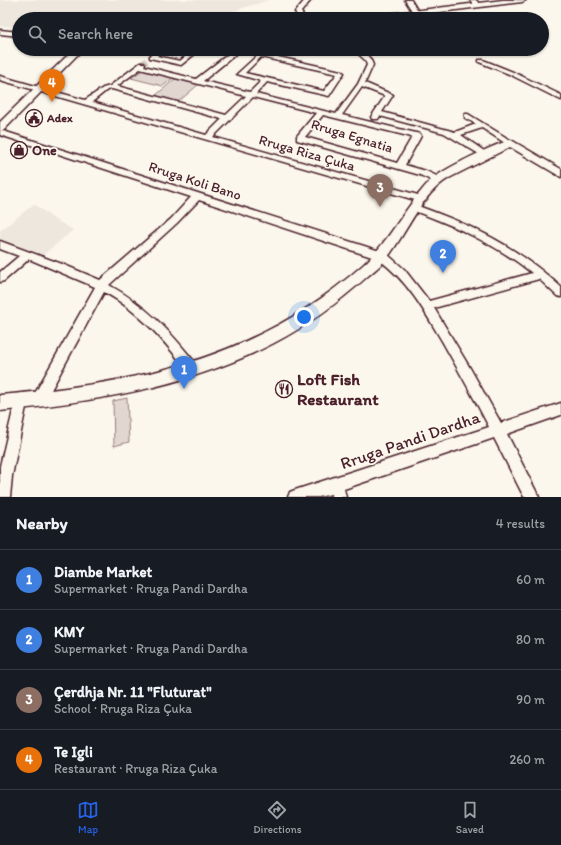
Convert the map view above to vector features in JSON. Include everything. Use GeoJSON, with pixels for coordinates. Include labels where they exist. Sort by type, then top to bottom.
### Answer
{"type":"FeatureCollection","features":[{"type":"Feature","properties":{"kind":"main road"},"geometry":{"type":"LineString","coordinates":[[422,12],[475,3],[522,0]]}},
{"type":"Feature","properties":{"kind":"main road"},"geometry":{"type":"LineString","coordinates":[[0,128],[72,56]]}},
{"type":"Feature","properties":{"kind":"street"},"geometry":{"type":"LineString","coordinates":[[298,12],[308,0]]}},
{"type":"Feature","properties":{"kind":"street"},"geometry":{"type":"LineString","coordinates":[[408,0],[415,12]]}},
{"type":"Feature","properties":{"kind":"street"},"geometry":{"type":"LineString","coordinates":[[0,32],[12,33]]}},
{"type":"Feature","properties":{"kind":"street"},"geometry":{"type":"LineString","coordinates":[[153,56],[151,58],[181,63],[190,56]]}},
{"type":"Feature","properties":{"kind":"street"},"geometry":{"type":"LineString","coordinates":[[198,81],[230,56]]}},
{"type":"Feature","properties":{"kind":"street"},"geometry":{"type":"LineString","coordinates":[[259,56],[240,74],[326,94],[341,73],[264,56]]}},
{"type":"Feature","properties":{"kind":"street"},"geometry":{"type":"LineString","coordinates":[[338,116],[361,84],[369,68],[370,62],[364,56]]}},
{"type":"Feature","properties":{"kind":"street"},"geometry":{"type":"LineString","coordinates":[[481,61],[511,73],[561,98]]}},
{"type":"Feature","properties":{"kind":"street","name":"Rruga Egnatia"},"geometry":{"type":"LineString","coordinates":[[112,86],[141,66],[417,136],[400,166]]}},
{"type":"Feature","properties":{"kind":"street","name":"Rruga Riza Çuka"},"geometry":{"type":"LineString","coordinates":[[0,78],[208,138],[419,204]]}},
{"type":"Feature","properties":{"kind":"street"},"geometry":{"type":"LineString","coordinates":[[208,138],[266,80]]}},
{"type":"Feature","properties":{"kind":"street"},"geometry":{"type":"LineString","coordinates":[[361,84],[389,95],[371,124]]}},
{"type":"Feature","properties":{"kind":"street"},"geometry":{"type":"LineString","coordinates":[[86,103],[105,89],[112,86],[228,118]]}},
{"type":"Feature","properties":{"kind":"street","name":"Rruga Egnatia"},"geometry":{"type":"LineString","coordinates":[[321,112],[300,138],[400,166],[438,180]]}},
{"type":"Feature","properties":{"kind":"street"},"geometry":{"type":"LineString","coordinates":[[378,113],[430,126],[456,135],[484,155]]}},
{"type":"Feature","properties":{"kind":"street"},"geometry":{"type":"LineString","coordinates":[[468,116],[561,174]]}},
{"type":"Feature","properties":{"kind":"street"},"geometry":{"type":"LineString","coordinates":[[456,135],[482,125]]}},
{"type":"Feature","properties":{"kind":"street","name":"Rruga Koli Bano"},"geometry":{"type":"LineString","coordinates":[[0,132],[382,256]]}},
{"type":"Feature","properties":{"kind":"street"},"geometry":{"type":"LineString","coordinates":[[0,403],[21,402],[114,389],[157,379],[193,369],[238,353],[269,338],[294,324],[350,285],[382,256],[438,180],[484,155],[511,144]]}},
{"type":"Feature","properties":{"kind":"street"},"geometry":{"type":"LineString","coordinates":[[39,399],[102,285],[174,221],[198,196]]}},
{"type":"Feature","properties":{"kind":"street"},"geometry":{"type":"LineString","coordinates":[[419,204],[447,220],[496,243],[519,257],[561,293]]}},
{"type":"Feature","properties":{"kind":"street"},"geometry":{"type":"LineString","coordinates":[[0,245],[102,285],[124,299],[149,318],[170,339],[193,369]]}},
{"type":"Feature","properties":{"kind":"street"},"geometry":{"type":"LineString","coordinates":[[0,278],[27,255]]}},
{"type":"Feature","properties":{"kind":"street","name":"Rruga Pandi Dardha"},"geometry":{"type":"LineString","coordinates":[[382,256],[395,265],[409,279],[427,306],[456,354],[498,430],[532,497]]}},
{"type":"Feature","properties":{"kind":"street"},"geometry":{"type":"LineString","coordinates":[[427,306],[540,275]]}},
{"type":"Feature","properties":{"kind":"street"},"geometry":{"type":"LineString","coordinates":[[3,497],[5,476],[21,402]]}},
{"type":"Feature","properties":{"kind":"street","name":"Rruga Pandi Dardha"},"geometry":{"type":"LineString","coordinates":[[294,497],[337,491],[498,430],[561,409]]}},
{"type":"Feature","properties":{"kind":"shaded area"},"geometry":{"type":"Polygon","coordinates":[[[0,0],[269,0],[230,12],[12,12],[12,27],[0,26],[0,0]]]}},
{"type":"Feature","properties":{"kind":"shaded area"},"geometry":{"type":"Polygon","coordinates":[[[143,70],[174,77],[163,86],[131,78],[143,70]]]}},
{"type":"Feature","properties":{"kind":"shaded area"},"geometry":{"type":"Polygon","coordinates":[[[176,78],[199,84],[178,102],[155,96],[176,78]]]}},
{"type":"Feature","properties":{"kind":"shaded area"},"geometry":{"type":"Polygon","coordinates":[[[34,204],[54,219],[73,230],[42,256],[0,241],[0,231],[34,204]]]}},
{"type":"Feature","properties":{"kind":"shaded area"},"geometry":{"type":"Polygon","coordinates":[[[127,398],[129,442],[114,446],[113,401],[127,398]]]}},
{"type":"Feature","properties":{"kind":"tunnel"},"geometry":{"type":"LineString","coordinates":[[142,64],[149,59]]}},
{"type":"Feature","properties":{"kind":"place","name":"Te Igli"},"geometry":{"type":"Point","coordinates":[52,102]}},
{"type":"Feature","properties":{"kind":"place","name":"Adex"},"geometry":{"type":"Point","coordinates":[34,118]}},
{"type":"Feature","properties":{"kind":"place","name":"One"},"geometry":{"type":"Point","coordinates":[19,150]}},
{"type":"Feature","properties":{"kind":"place","name":"Çerdhja Nr. 11 \"Fluturat\""},"geometry":{"type":"Point","coordinates":[380,207]}},
{"type":"Feature","properties":{"kind":"place","name":"KMY"},"geometry":{"type":"Point","coordinates":[443,273]}},
{"type":"Feature","properties":{"kind":"place","name":"Diambe Market"},"geometry":{"type":"Point","coordinates":[184,389]}},
{"type":"Feature","properties":{"kind":"place","name":"Loft Fish Restaurant"},"geometry":{"type":"Point","coordinates":[284,389]}}]}
